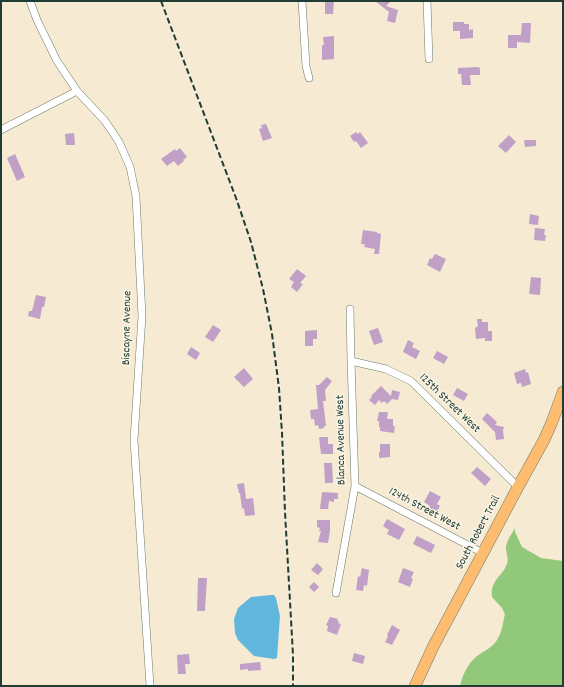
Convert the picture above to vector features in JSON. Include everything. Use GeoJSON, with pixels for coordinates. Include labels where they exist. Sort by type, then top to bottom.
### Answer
{"type":"FeatureCollection","features":[{"type":"Feature","properties":{"kind":"main road","name":"South Robert Trail"},"geometry":{"type":"LineString","coordinates":[[415,686],[433,647],[544,440],[563,392]]}},
{"type":"Feature","properties":{"kind":"street","name":"Biscayne Avenue"},"geometry":{"type":"LineString","coordinates":[[30,1],[37,20],[57,61],[77,91],[105,121],[119,142],[130,167],[136,196],[142,316],[134,440],[150,686]]}},
{"type":"Feature","properties":{"kind":"street"},"geometry":{"type":"LineString","coordinates":[[302,1],[306,66],[309,78]]}},
{"type":"Feature","properties":{"kind":"street"},"geometry":{"type":"LineString","coordinates":[[427,1],[429,59]]}},
{"type":"Feature","properties":{"kind":"street"},"geometry":{"type":"LineString","coordinates":[[1,130],[77,91]]}},
{"type":"Feature","properties":{"kind":"street","name":"Blanca Avenue West"},"geometry":{"type":"LineString","coordinates":[[336,593],[355,486],[350,309]]}},
{"type":"Feature","properties":{"kind":"street","name":"125th Street West"},"geometry":{"type":"LineString","coordinates":[[351,361],[386,369],[411,381],[518,487]]}},
{"type":"Feature","properties":{"kind":"street","name":"124th Street West"},"geometry":{"type":"LineString","coordinates":[[355,486],[482,554]]}},
{"type":"Feature","properties":{"kind":"green space"},"geometry":{"type":"Polygon","coordinates":[[[515,528],[515,532],[522,547],[541,558],[563,561],[563,686],[460,686],[462,678],[471,662],[494,644],[500,633],[505,614],[502,608],[492,597],[492,591],[493,586],[507,564],[508,560],[506,545],[515,528]]]}},
{"type":"Feature","properties":{"kind":"water"},"geometry":{"type":"Polygon","coordinates":[[[274,595],[280,616],[277,658],[274,659],[254,656],[238,640],[235,633],[234,619],[238,608],[251,597],[274,595]]]}},
{"type":"Feature","properties":{"kind":"building"},"geometry":{"type":"Polygon","coordinates":[[[325,1],[334,1],[333,14],[325,14],[325,1]]]}},
{"type":"Feature","properties":{"kind":"building"},"geometry":{"type":"Polygon","coordinates":[[[375,1],[391,1],[386,6],[398,10],[395,23],[387,21],[389,12],[375,1]]]}},
{"type":"Feature","properties":{"kind":"building"},"geometry":{"type":"Polygon","coordinates":[[[453,22],[464,22],[464,24],[469,24],[469,30],[473,29],[473,38],[460,39],[460,31],[453,31],[453,22]]]}},
{"type":"Feature","properties":{"kind":"building"},"geometry":{"type":"Polygon","coordinates":[[[522,23],[531,23],[530,43],[517,42],[517,48],[508,48],[508,35],[521,35],[522,23]]]}},
{"type":"Feature","properties":{"kind":"building"},"geometry":{"type":"Polygon","coordinates":[[[334,36],[334,59],[322,60],[322,45],[324,45],[323,37],[334,36]]]}},
{"type":"Feature","properties":{"kind":"building"},"geometry":{"type":"Polygon","coordinates":[[[458,68],[480,68],[480,75],[470,75],[471,85],[462,85],[461,74],[458,74],[458,68]]]}},
{"type":"Feature","properties":{"kind":"building"},"geometry":{"type":"Polygon","coordinates":[[[266,124],[272,138],[263,141],[259,129],[262,128],[261,125],[266,124]]]}},
{"type":"Feature","properties":{"kind":"building"},"geometry":{"type":"Polygon","coordinates":[[[356,132],[358,134],[360,132],[368,143],[361,148],[350,136],[356,132]]]}},
{"type":"Feature","properties":{"kind":"building"},"geometry":{"type":"Polygon","coordinates":[[[74,133],[75,145],[66,145],[65,134],[74,133]]]}},
{"type":"Feature","properties":{"kind":"building"},"geometry":{"type":"Polygon","coordinates":[[[509,135],[516,142],[506,153],[498,146],[509,135]]]}},
{"type":"Feature","properties":{"kind":"building"},"geometry":{"type":"Polygon","coordinates":[[[524,140],[536,140],[536,146],[525,147],[524,140]]]}},
{"type":"Feature","properties":{"kind":"building"},"geometry":{"type":"Polygon","coordinates":[[[180,148],[187,157],[178,166],[174,161],[167,166],[161,159],[175,149],[176,151],[180,148]]]}},
{"type":"Feature","properties":{"kind":"building"},"geometry":{"type":"Polygon","coordinates":[[[15,154],[25,177],[17,181],[7,158],[15,154]]]}},
{"type":"Feature","properties":{"kind":"building"},"geometry":{"type":"Polygon","coordinates":[[[530,214],[539,216],[538,225],[529,224],[530,214]]]}},
{"type":"Feature","properties":{"kind":"building"},"geometry":{"type":"Polygon","coordinates":[[[535,228],[545,229],[545,241],[534,240],[535,228]]]}},
{"type":"Feature","properties":{"kind":"building"},"geometry":{"type":"Polygon","coordinates":[[[363,230],[381,234],[379,254],[374,254],[375,249],[364,247],[365,244],[361,244],[363,230]]]}},
{"type":"Feature","properties":{"kind":"building"},"geometry":{"type":"Polygon","coordinates":[[[435,254],[446,259],[440,272],[427,265],[430,258],[432,259],[435,254]]]}},
{"type":"Feature","properties":{"kind":"building"},"geometry":{"type":"Polygon","coordinates":[[[297,269],[306,276],[300,283],[303,284],[297,292],[291,287],[294,282],[289,279],[297,269]]]}},
{"type":"Feature","properties":{"kind":"building"},"geometry":{"type":"Polygon","coordinates":[[[531,277],[541,278],[540,295],[529,294],[531,277]]]}},
{"type":"Feature","properties":{"kind":"building"},"geometry":{"type":"Polygon","coordinates":[[[36,295],[46,297],[44,307],[42,307],[40,319],[28,316],[29,311],[32,311],[36,295]]]}},
{"type":"Feature","properties":{"kind":"building"},"geometry":{"type":"Polygon","coordinates":[[[477,319],[482,319],[482,322],[488,322],[488,331],[492,331],[492,341],[485,341],[485,338],[476,339],[475,328],[478,326],[477,319]]]}},
{"type":"Feature","properties":{"kind":"building"},"geometry":{"type":"Polygon","coordinates":[[[213,325],[221,330],[213,342],[205,337],[213,325]]]}},
{"type":"Feature","properties":{"kind":"building"},"geometry":{"type":"Polygon","coordinates":[[[378,328],[383,342],[374,345],[369,331],[378,328]]]}},
{"type":"Feature","properties":{"kind":"building"},"geometry":{"type":"Polygon","coordinates":[[[317,330],[317,339],[313,339],[313,346],[305,346],[305,331],[317,330]]]}},
{"type":"Feature","properties":{"kind":"building"},"geometry":{"type":"Polygon","coordinates":[[[408,340],[414,343],[412,347],[420,351],[416,359],[403,352],[408,340]]]}},
{"type":"Feature","properties":{"kind":"building"},"geometry":{"type":"Polygon","coordinates":[[[191,347],[200,353],[196,360],[187,354],[191,347]]]}},
{"type":"Feature","properties":{"kind":"building"},"geometry":{"type":"Polygon","coordinates":[[[437,351],[448,357],[444,364],[433,358],[437,351]]]}},
{"type":"Feature","properties":{"kind":"building"},"geometry":{"type":"Polygon","coordinates":[[[244,368],[253,379],[244,387],[234,377],[244,368]]]}},
{"type":"Feature","properties":{"kind":"building"},"geometry":{"type":"Polygon","coordinates":[[[525,369],[526,373],[528,372],[531,384],[522,387],[521,383],[517,384],[514,373],[525,369]]]}},
{"type":"Feature","properties":{"kind":"building"},"geometry":{"type":"Polygon","coordinates":[[[327,377],[332,381],[325,390],[326,401],[323,401],[326,426],[319,429],[318,425],[315,426],[314,419],[311,419],[310,410],[318,409],[316,385],[319,385],[327,377]]]}},
{"type":"Feature","properties":{"kind":"building"},"geometry":{"type":"Polygon","coordinates":[[[381,386],[391,396],[392,390],[400,392],[398,400],[392,399],[387,404],[384,401],[382,403],[379,400],[375,405],[369,400],[381,386]]]}},
{"type":"Feature","properties":{"kind":"building"},"geometry":{"type":"Polygon","coordinates":[[[457,388],[468,394],[464,401],[453,395],[457,388]]]}},
{"type":"Feature","properties":{"kind":"building"},"geometry":{"type":"Polygon","coordinates":[[[379,412],[388,412],[387,419],[393,419],[393,426],[395,426],[394,433],[380,431],[379,421],[377,421],[379,412]]]}},
{"type":"Feature","properties":{"kind":"building"},"geometry":{"type":"Polygon","coordinates":[[[487,413],[497,422],[495,425],[504,427],[504,439],[496,440],[495,432],[482,419],[487,413]]]}},
{"type":"Feature","properties":{"kind":"building"},"geometry":{"type":"Polygon","coordinates":[[[319,437],[328,437],[328,444],[333,444],[333,454],[321,454],[319,437]]]}},
{"type":"Feature","properties":{"kind":"building"},"geometry":{"type":"Polygon","coordinates":[[[380,444],[390,444],[390,457],[379,458],[380,444]]]}},
{"type":"Feature","properties":{"kind":"building"},"geometry":{"type":"Polygon","coordinates":[[[324,463],[332,463],[333,483],[325,483],[324,463]]]}},
{"type":"Feature","properties":{"kind":"building"},"geometry":{"type":"Polygon","coordinates":[[[477,467],[491,479],[485,486],[471,473],[477,467]]]}},
{"type":"Feature","properties":{"kind":"building"},"geometry":{"type":"Polygon","coordinates":[[[244,483],[246,499],[253,498],[255,515],[245,516],[244,508],[242,509],[237,484],[244,483]]]}},
{"type":"Feature","properties":{"kind":"building"},"geometry":{"type":"Polygon","coordinates":[[[430,491],[441,497],[437,504],[440,506],[436,514],[428,510],[430,506],[424,502],[430,491]]]}},
{"type":"Feature","properties":{"kind":"building"},"geometry":{"type":"Polygon","coordinates":[[[322,492],[338,493],[338,499],[334,499],[334,502],[329,501],[328,509],[320,509],[322,492]]]}},
{"type":"Feature","properties":{"kind":"building"},"geometry":{"type":"Polygon","coordinates":[[[387,519],[405,529],[399,540],[387,534],[389,530],[383,526],[387,519]]]}},
{"type":"Feature","properties":{"kind":"building"},"geometry":{"type":"Polygon","coordinates":[[[317,520],[330,520],[328,543],[318,542],[321,531],[319,531],[320,528],[317,527],[317,520]]]}},
{"type":"Feature","properties":{"kind":"building"},"geometry":{"type":"Polygon","coordinates":[[[417,536],[435,545],[431,553],[413,544],[417,536]]]}},
{"type":"Feature","properties":{"kind":"building"},"geometry":{"type":"Polygon","coordinates":[[[317,563],[323,569],[318,575],[311,570],[317,563]]]}},
{"type":"Feature","properties":{"kind":"building"},"geometry":{"type":"Polygon","coordinates":[[[362,568],[369,570],[367,586],[364,585],[363,591],[356,590],[358,576],[360,577],[362,568]]]}},
{"type":"Feature","properties":{"kind":"building"},"geometry":{"type":"Polygon","coordinates":[[[403,568],[414,572],[411,578],[413,579],[410,587],[398,582],[403,568]]]}},
{"type":"Feature","properties":{"kind":"building"},"geometry":{"type":"Polygon","coordinates":[[[198,578],[207,578],[205,611],[197,611],[198,578]]]}},
{"type":"Feature","properties":{"kind":"building"},"geometry":{"type":"Polygon","coordinates":[[[314,582],[319,587],[314,592],[309,587],[314,582]]]}},
{"type":"Feature","properties":{"kind":"building"},"geometry":{"type":"Polygon","coordinates":[[[330,617],[338,619],[338,623],[341,624],[337,635],[327,631],[328,626],[326,625],[330,617]]]}},
{"type":"Feature","properties":{"kind":"building"},"geometry":{"type":"Polygon","coordinates":[[[392,625],[400,630],[392,645],[385,642],[392,625]]]}},
{"type":"Feature","properties":{"kind":"building"},"geometry":{"type":"Polygon","coordinates":[[[354,653],[365,656],[363,664],[352,661],[354,653]]]}},
{"type":"Feature","properties":{"kind":"building"},"geometry":{"type":"Polygon","coordinates":[[[189,654],[190,664],[185,664],[186,674],[178,674],[177,655],[189,654]]]}},
{"type":"Feature","properties":{"kind":"building"},"geometry":{"type":"Polygon","coordinates":[[[260,662],[261,670],[240,670],[240,664],[260,662]]]}},
{"type":"Feature","properties":{"kind":"railway"},"geometry":{"type":"LineString","coordinates":[[161,1],[236,198],[251,242],[263,289],[272,334],[279,388],[282,433],[293,655],[293,686]]}}]}
